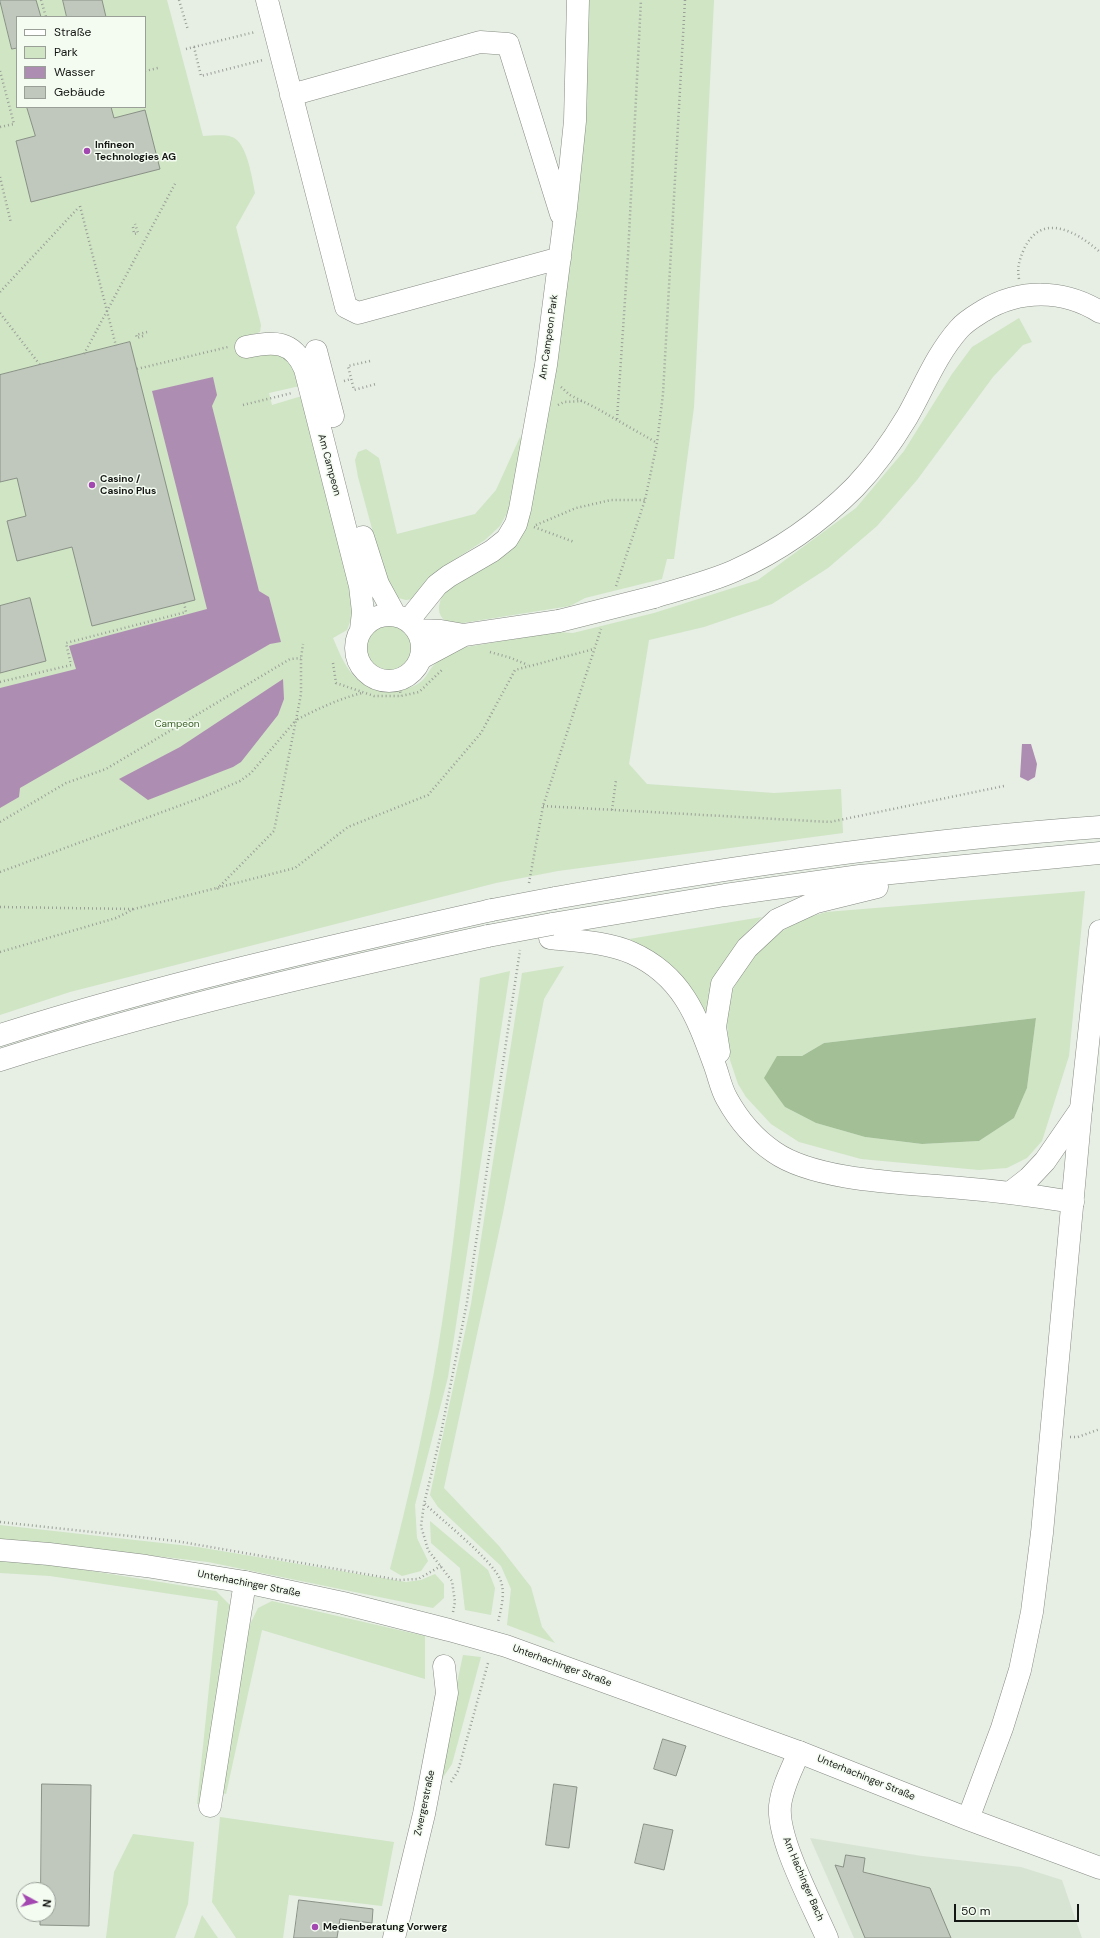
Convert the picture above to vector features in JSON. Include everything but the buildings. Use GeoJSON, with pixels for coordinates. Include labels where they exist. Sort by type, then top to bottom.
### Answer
{"type":"FeatureCollection","features":[{"type":"Feature","properties":{"kind":"main road"},"geometry":{"type":"LineString","coordinates":[[267,0],[346,307],[358,313],[560,258]]}},
{"type":"Feature","properties":{"kind":"main road","name":"Am Campeon Park"},"geometry":{"type":"LineString","coordinates":[[407,622],[436,585],[502,543],[507,539],[516,524],[546,365],[560,258],[575,121],[578,0]]}},
{"type":"Feature","properties":{"kind":"main road"},"geometry":{"type":"LineString","coordinates":[[291,95],[480,42],[508,44],[564,223]]}},
{"type":"Feature","properties":{"kind":"main road"},"geometry":{"type":"LineString","coordinates":[[407,622],[422,644],[421,658],[416,668],[408,675],[400,688],[388,681],[377,679],[368,673],[361,665],[357,656],[357,642],[361,630],[370,621],[382,616],[407,622],[441,631],[464,635],[559,621],[654,597],[733,572],[795,538],[826,513],[855,486],[881,456],[907,416],[934,363],[959,328],[973,317],[989,307],[1020,295],[1038,294],[1056,295],[1079,300],[1100,312]]}},
{"type":"Feature","properties":{"kind":"main road","name":"Am Campeon"},"geometry":{"type":"LineString","coordinates":[[237,347],[271,343],[285,345],[294,351],[302,364],[360,586],[363,612],[361,630]]}},
{"type":"Feature","properties":{"kind":"main road","name":"Am Campeon"},"geometry":{"type":"LineString","coordinates":[[316,352],[369,559],[378,584],[407,622]]}},
{"type":"Feature","properties":{"kind":"main road"},"geometry":{"type":"LineString","coordinates":[[436,585],[429,604],[429,615],[433,624],[441,631]]}},
{"type":"Feature","properties":{"kind":"main road"},"geometry":{"type":"LineString","coordinates":[[421,658],[464,635]]}},
{"type":"Feature","properties":{"kind":"main road"},"geometry":{"type":"LineString","coordinates":[[0,1035],[214,974],[333,945],[492,910],[555,898],[721,871],[857,852],[1100,827]]}},
{"type":"Feature","properties":{"kind":"main road"},"geometry":{"type":"LineString","coordinates":[[0,1060],[217,998],[337,969],[488,936],[551,931],[755,891],[860,876],[1100,853]]}},
{"type":"Feature","properties":{"kind":"main road"},"geometry":{"type":"LineString","coordinates":[[726,1099],[715,1027],[722,984],[747,948],[777,920],[816,902],[854,892],[991,863]]}},
{"type":"Feature","properties":{"kind":"main road"},"geometry":{"type":"LineString","coordinates":[[551,931],[607,945],[631,953],[651,963],[670,978],[685,998],[698,1020],[726,1099],[755,1136],[774,1152],[807,1167],[862,1179],[1011,1192],[1073,1202]]}},
{"type":"Feature","properties":{"kind":"main road"},"geometry":{"type":"LineString","coordinates":[[968,1819],[1002,1728],[1020,1670],[1032,1612],[1042,1533],[1081,1110],[1100,931]]}},
{"type":"Feature","properties":{"kind":"main road"},"geometry":{"type":"LineString","coordinates":[[1011,1192],[1029,1178],[1045,1161],[1081,1110]]}},
{"type":"Feature","properties":{"kind":"main road","name":"Unterhachinger Straße"},"geometry":{"type":"LineString","coordinates":[[0,1550],[49,1554],[138,1565],[245,1582],[343,1603],[450,1630],[551,1662],[799,1752],[968,1819],[1100,1868]]}},
{"type":"Feature","properties":{"kind":"main road"},"geometry":{"type":"LineString","coordinates":[[210,1806],[245,1582]]}},
{"type":"Feature","properties":{"kind":"main road","name":"Zwergerstraße"},"geometry":{"type":"LineString","coordinates":[[394,1938],[424,1814],[447,1693],[444,1666]]}},
{"type":"Feature","properties":{"kind":"main road","name":"Am Hachinger Bach"},"geometry":{"type":"LineString","coordinates":[[799,1752],[783,1791],[780,1808],[781,1824],[787,1847],[828,1938]]}},
{"type":"Feature","properties":{"kind":"path"},"geometry":{"type":"LineString","coordinates":[[42,0],[46,16]]}},
{"type":"Feature","properties":{"kind":"path"},"geometry":{"type":"LineString","coordinates":[[179,0],[188,30]]}},
{"type":"Feature","properties":{"kind":"path"},"geometry":{"type":"LineString","coordinates":[[617,419],[628,255],[641,0]]}},
{"type":"Feature","properties":{"kind":"path"},"geometry":{"type":"LineString","coordinates":[[620,577],[646,500],[657,443],[667,346],[684,0]]}},
{"type":"Feature","properties":{"kind":"path"},"geometry":{"type":"LineString","coordinates":[[186,49],[274,27]]}},
{"type":"Feature","properties":{"kind":"path"},"geometry":{"type":"LineString","coordinates":[[194,47],[201,76],[281,56]]}},
{"type":"Feature","properties":{"kind":"path"},"geometry":{"type":"LineString","coordinates":[[146,71],[158,68]]}},
{"type":"Feature","properties":{"kind":"path"},"geometry":{"type":"LineString","coordinates":[[0,72],[14,124],[0,127]]}},
{"type":"Feature","properties":{"kind":"path"},"geometry":{"type":"LineString","coordinates":[[0,177],[12,223]]}},
{"type":"Feature","properties":{"kind":"path"},"geometry":{"type":"LineString","coordinates":[[84,354],[176,182]]}},
{"type":"Feature","properties":{"kind":"path"},"geometry":{"type":"LineString","coordinates":[[0,292],[80,206],[116,346]]}},
{"type":"Feature","properties":{"kind":"path"},"geometry":{"type":"LineString","coordinates":[[133,227],[134,234],[138,233],[135,224]]}},
{"type":"Feature","properties":{"kind":"path"},"geometry":{"type":"LineString","coordinates":[[1020,295],[1017,265],[1029,239],[1046,228],[1065,229],[1085,239],[1100,252]]}},
{"type":"Feature","properties":{"kind":"path"},"geometry":{"type":"LineString","coordinates":[[0,313],[40,365]]}},
{"type":"Feature","properties":{"kind":"path"},"geometry":{"type":"LineString","coordinates":[[144,336],[136,338],[136,335],[147,332]]}},
{"type":"Feature","properties":{"kind":"path"},"geometry":{"type":"LineString","coordinates":[[137,369],[237,347]]}},
{"type":"Feature","properties":{"kind":"path"},"geometry":{"type":"LineString","coordinates":[[370,360],[348,366],[354,390],[376,384]]}},
{"type":"Feature","properties":{"kind":"path"},"geometry":{"type":"LineString","coordinates":[[546,365],[557,383],[570,395],[617,419],[657,443]]}},
{"type":"Feature","properties":{"kind":"path"},"geometry":{"type":"LineString","coordinates":[[243,406],[277,396]]}},
{"type":"Feature","properties":{"kind":"path"},"geometry":{"type":"LineString","coordinates":[[574,542],[532,526],[576,508],[611,500],[646,500]]}},
{"type":"Feature","properties":{"kind":"path"},"geometry":{"type":"LineString","coordinates":[[0,682],[72,665],[66,643],[186,612],[184,603]]}},
{"type":"Feature","properties":{"kind":"path"},"geometry":{"type":"LineString","coordinates":[[217,889],[274,831],[301,694],[301,658],[303,644]]}},
{"type":"Feature","properties":{"kind":"path"},"geometry":{"type":"LineString","coordinates":[[0,952],[116,918],[134,909],[295,868],[348,828],[428,795],[481,733],[515,670],[529,665],[594,649],[543,806],[530,875]]}},
{"type":"Feature","properties":{"kind":"path"},"geometry":{"type":"LineString","coordinates":[[484,652],[490,652],[511,658],[529,665]]}},
{"type":"Feature","properties":{"kind":"path"},"geometry":{"type":"LineString","coordinates":[[0,822],[66,783],[106,769],[290,658],[301,658]]}},
{"type":"Feature","properties":{"kind":"path"},"geometry":{"type":"LineString","coordinates":[[333,663],[336,683],[374,696],[400,688],[419,692],[447,665]]}},
{"type":"Feature","properties":{"kind":"path"},"geometry":{"type":"LineString","coordinates":[[0,872],[204,796],[240,781],[251,773],[296,720],[344,697],[362,693]]}},
{"type":"Feature","properties":{"kind":"path"},"geometry":{"type":"LineString","coordinates":[[612,810],[616,780]]}},
{"type":"Feature","properties":{"kind":"path"},"geometry":{"type":"LineString","coordinates":[[543,806],[830,822],[1004,786]]}},
{"type":"Feature","properties":{"kind":"path"},"geometry":{"type":"LineString","coordinates":[[0,907],[134,909]]}},
{"type":"Feature","properties":{"kind":"path"},"geometry":{"type":"LineString","coordinates":[[450,1630],[455,1602],[452,1581],[428,1550],[422,1526],[424,1504],[440,1438],[467,1302],[517,969]]}},
{"type":"Feature","properties":{"kind":"path"},"geometry":{"type":"LineString","coordinates":[[1078,1437],[1100,1429]]}},
{"type":"Feature","properties":{"kind":"path"},"geometry":{"type":"LineString","coordinates":[[424,1504],[488,1562],[501,1580],[503,1597],[498,1622]]}},
{"type":"Feature","properties":{"kind":"path"},"geometry":{"type":"LineString","coordinates":[[0,1522],[176,1541],[399,1580],[418,1580],[441,1566]]}},
{"type":"Feature","properties":{"kind":"path"},"geometry":{"type":"LineString","coordinates":[[450,1783],[458,1771],[488,1663]]}},
{"type":"Feature","properties":{"kind":"shaded area"},"geometry":{"type":"Polygon","coordinates":[[[810,1838],[922,1856],[1021,1867],[1062,1880],[1082,1938],[854,1938],[810,1838]]]}},
{"type":"Feature","properties":{"kind":"green space","name":"Campeon"},"geometry":{"type":"Polygon","coordinates":[[[0,0],[167,0],[203,136],[221,135],[232,137],[242,146],[248,161],[255,193],[236,227],[261,325],[260,332],[254,334],[259,352],[290,358],[304,385],[269,393],[272,405],[305,395],[351,575],[353,614],[347,630],[333,638],[345,665],[350,672],[356,678],[372,687],[391,691],[412,687],[425,677],[438,661],[460,648],[558,632],[573,633],[654,613],[758,580],[856,508],[904,451],[952,374],[972,347],[1019,318],[1032,342],[1023,345],[993,377],[917,480],[877,526],[828,568],[772,604],[704,627],[649,640],[629,764],[647,784],[774,793],[841,789],[843,833],[558,871],[496,883],[70,992],[0,1015],[0,0]]]}},
{"type":"Feature","properties":{"kind":"green space"},"geometry":{"type":"Polygon","coordinates":[[[588,0],[714,0],[694,407],[674,559],[667,559],[662,579],[585,598],[570,606],[450,625],[443,619],[440,613],[439,605],[442,597],[465,576],[517,543],[588,0]]]}},
{"type":"Feature","properties":{"kind":"green space"},"geometry":{"type":"Polygon","coordinates":[[[520,437],[524,442],[511,506],[500,526],[485,540],[446,565],[414,599],[406,600],[398,598],[384,573],[358,477],[355,460],[358,452],[366,449],[379,458],[397,534],[475,514],[496,490],[520,437]]]}},
{"type":"Feature","properties":{"kind":"green space"},"geometry":{"type":"Polygon","coordinates":[[[389,622],[403,626],[411,634],[415,648],[411,662],[403,670],[389,674],[375,670],[367,662],[363,648],[367,634],[375,626],[389,622]]]}},
{"type":"Feature","properties":{"kind":"green space"},"geometry":{"type":"Polygon","coordinates":[[[1085,891],[1069,1056],[1042,1141],[1027,1158],[1007,1168],[979,1170],[861,1159],[799,1142],[771,1124],[746,1097],[738,1084],[730,1060],[727,1024],[730,994],[745,969],[761,948],[782,931],[806,918],[826,912],[1085,891]],[[1036,1018],[824,1043],[802,1056],[777,1057],[785,1107],[816,1123],[865,1137],[922,1144],[979,1141],[1014,1118],[1027,1088],[1036,1018]]]}},
{"type":"Feature","properties":{"kind":"green space"},"geometry":{"type":"Polygon","coordinates":[[[762,917],[738,941],[717,976],[706,1013],[676,969],[629,939],[762,917]]]}},
{"type":"Feature","properties":{"kind":"green space"},"geometry":{"type":"Polygon","coordinates":[[[564,966],[544,999],[503,1213],[444,1488],[499,1546],[531,1587],[542,1627],[555,1643],[507,1625],[511,1589],[501,1566],[438,1507],[430,1495],[471,1304],[522,973],[564,966]]]}},
{"type":"Feature","properties":{"kind":"green space"},"geometry":{"type":"Polygon","coordinates":[[[510,971],[448,1377],[415,1505],[417,1538],[428,1561],[421,1571],[402,1576],[390,1569],[419,1446],[442,1323],[461,1175],[480,978],[510,971]]]}},
{"type":"Feature","properties":{"kind":"green space"},"geometry":{"type":"Polygon","coordinates":[[[1036,1018],[1027,1088],[1014,1118],[979,1141],[922,1144],[865,1137],[816,1123],[785,1107],[764,1078],[777,1056],[802,1056],[824,1043],[1036,1018]]]}},
{"type":"Feature","properties":{"kind":"green space"},"geometry":{"type":"Polygon","coordinates":[[[430,1521],[488,1570],[495,1588],[491,1615],[465,1610],[460,1568],[431,1543],[430,1521]]]}},
{"type":"Feature","properties":{"kind":"green space"},"geometry":{"type":"Polygon","coordinates":[[[0,1525],[198,1547],[406,1582],[421,1580],[435,1574],[444,1584],[444,1598],[433,1608],[208,1562],[0,1540],[0,1525]]]}},
{"type":"Feature","properties":{"kind":"green space"},"geometry":{"type":"Polygon","coordinates":[[[0,1560],[48,1564],[216,1591],[230,1605],[206,1805],[197,1804],[218,1601],[50,1576],[0,1573],[0,1560]]]}},
{"type":"Feature","properties":{"kind":"green space"},"geometry":{"type":"Polygon","coordinates":[[[272,1601],[425,1636],[425,1679],[262,1630],[226,1794],[223,1793],[241,1643],[258,1608],[272,1601]]]}},
{"type":"Feature","properties":{"kind":"green space"},"geometry":{"type":"Polygon","coordinates":[[[463,1655],[481,1657],[452,1764],[434,1791],[463,1655]]]}},
{"type":"Feature","properties":{"kind":"green space"},"geometry":{"type":"Polygon","coordinates":[[[220,1817],[394,1842],[382,1906],[289,1895],[283,1938],[236,1938],[212,1902],[220,1817]]]}},
{"type":"Feature","properties":{"kind":"green space"},"geometry":{"type":"Polygon","coordinates":[[[133,1834],[194,1842],[188,1904],[175,1938],[106,1938],[114,1872],[133,1834]]]}},
{"type":"Feature","properties":{"kind":"green space"},"geometry":{"type":"Polygon","coordinates":[[[202,1915],[218,1938],[194,1938],[202,1915]]]}},
{"type":"Feature","properties":{"kind":"water"},"geometry":{"type":"Polygon","coordinates":[[[213,377],[217,395],[212,406],[259,591],[269,597],[281,642],[270,644],[20,788],[19,797],[0,808],[0,688],[76,669],[69,646],[207,609],[152,391],[213,377]]]}},
{"type":"Feature","properties":{"kind":"water"},"geometry":{"type":"Polygon","coordinates":[[[283,679],[284,699],[278,715],[241,762],[233,767],[148,800],[119,779],[180,747],[283,679]]]}},
{"type":"Feature","properties":{"kind":"water"},"geometry":{"type":"Polygon","coordinates":[[[1022,744],[1031,744],[1037,764],[1035,777],[1028,781],[1020,777],[1022,744]]]}},
{"type":"Feature","properties":{"kind":"place","name":"Infineon Technologies AG"},"geometry":{"type":"Point","coordinates":[87,151]}},
{"type":"Feature","properties":{"kind":"place","name":"Casino / Casino Plus"},"geometry":{"type":"Point","coordinates":[92,485]}},
{"type":"Feature","properties":{"kind":"place","name":"Medienberatung Vorwerg"},"geometry":{"type":"Point","coordinates":[315,1927]}}]}
